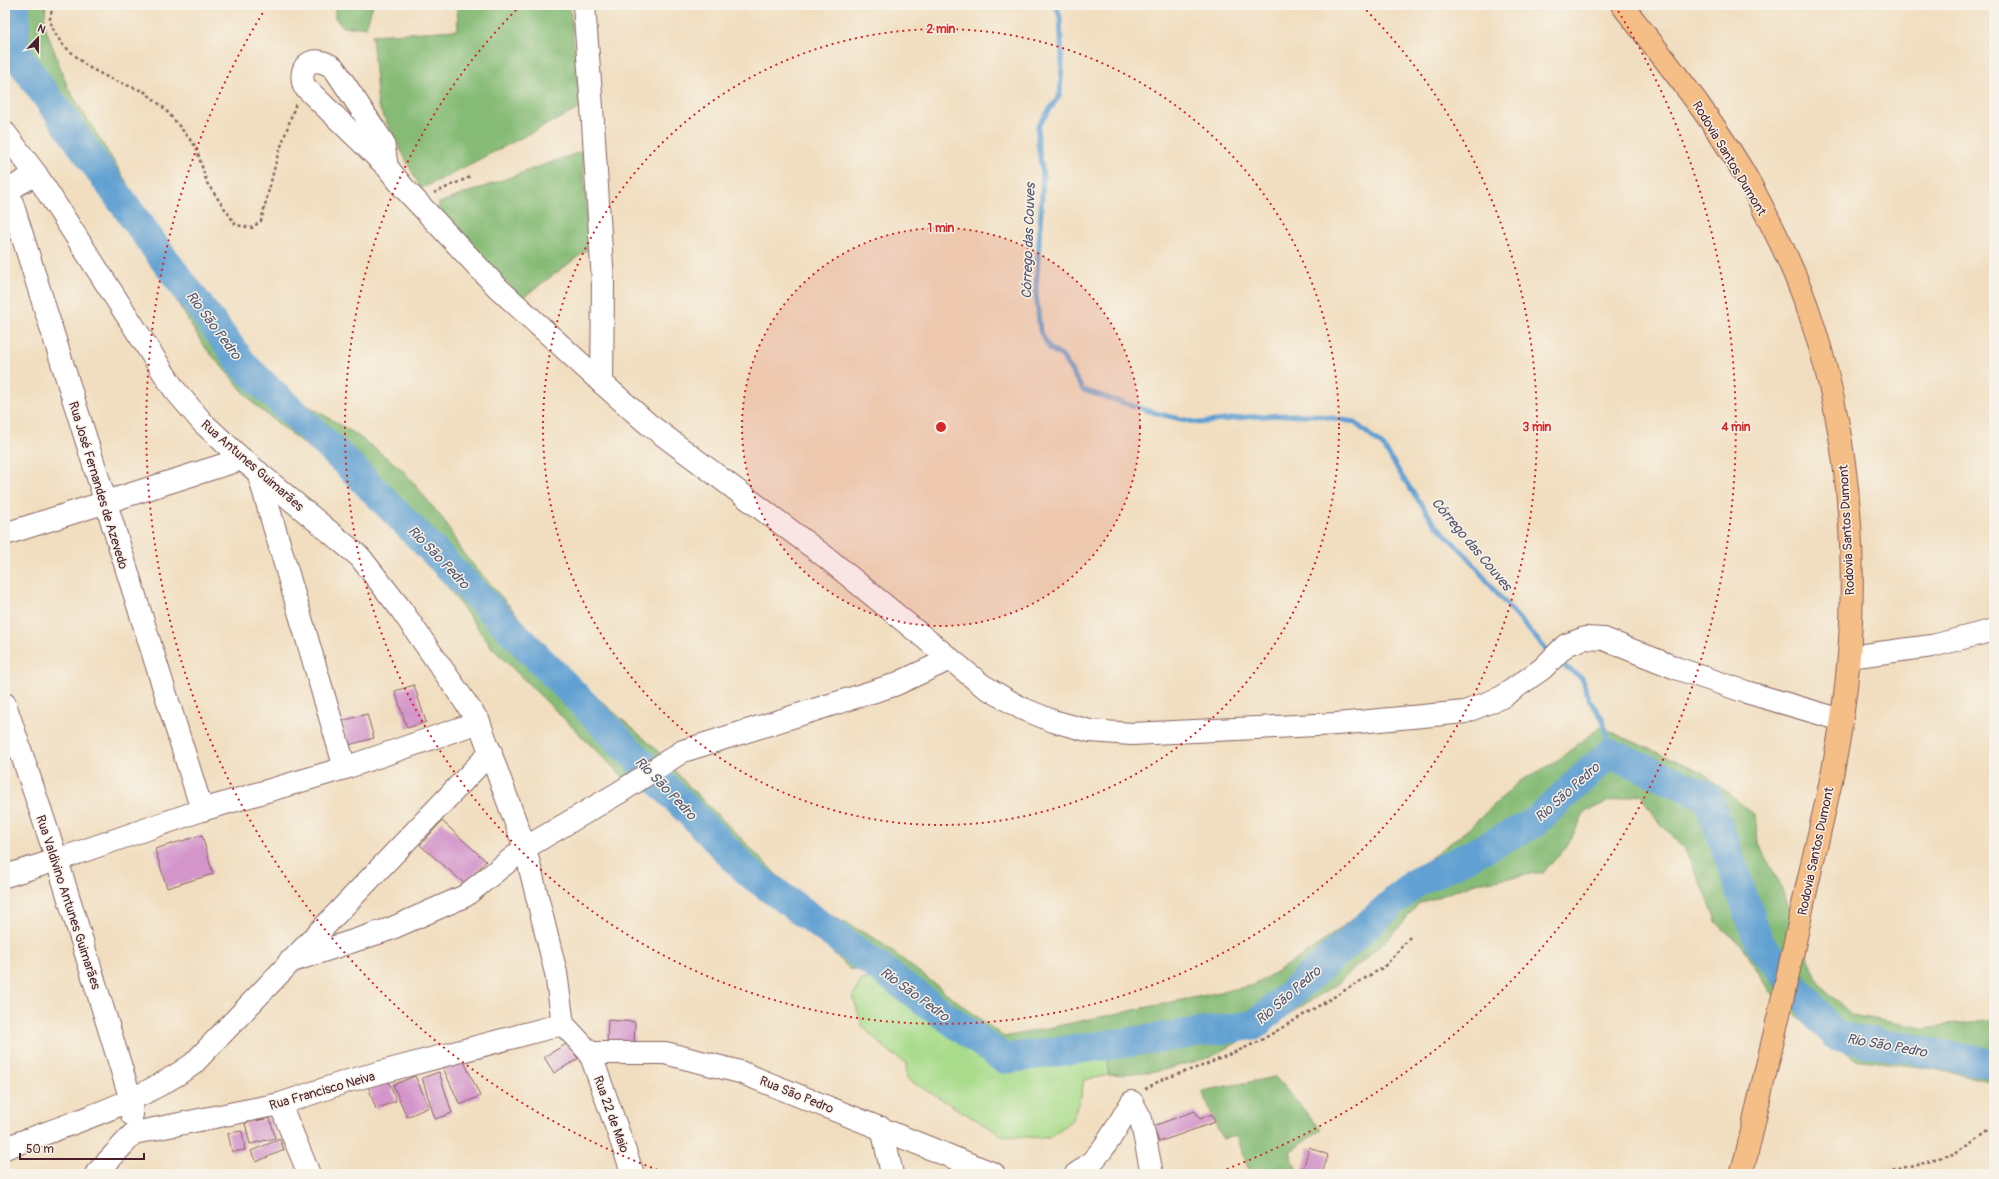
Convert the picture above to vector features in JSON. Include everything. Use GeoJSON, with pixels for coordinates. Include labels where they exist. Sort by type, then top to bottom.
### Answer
{"type":"FeatureCollection","features":[{"type":"Feature","properties":{"kind":"highway","name":"Rodovia Santos Dumont"},"geometry":{"type":"LineString","coordinates":[[1622,5],[1694,97],[1750,185],[1782,245],[1813,323],[1834,404],[1847,486],[1852,571],[1849,657],[1842,720],[1773,1042],[1741,1174]]}},
{"type":"Feature","properties":{"kind":"street"},"geometry":{"type":"LineString","coordinates":[[584,5],[593,114],[602,282],[602,383]]}},
{"type":"Feature","properties":{"kind":"street"},"geometry":{"type":"LineString","coordinates":[[387,168],[383,142],[334,68],[326,62],[318,60],[310,63],[303,70],[301,78],[304,86],[387,168],[498,288],[647,423],[827,558],[982,685],[1021,708],[1053,721],[1090,731],[1132,734],[1337,724],[1465,712],[1502,697],[1542,669],[1566,645],[1585,638],[1604,639],[1676,668],[1746,692],[1842,720]]}},
{"type":"Feature","properties":{"kind":"street","name":"Rua Antunes Guimarães"},"geometry":{"type":"LineString","coordinates":[[5,133],[36,174],[174,389],[203,422],[250,465],[360,557],[400,608],[479,722],[525,848],[556,973],[563,1024]]}},
{"type":"Feature","properties":{"kind":"street","name":"Rua José Fernandes de Azevedo"},"geometry":{"type":"LineString","coordinates":[[36,174],[6,191],[202,810]]}},
{"type":"Feature","properties":{"kind":"street"},"geometry":{"type":"LineString","coordinates":[[5,534],[104,501],[250,465],[345,768]]}},
{"type":"Feature","properties":{"kind":"street"},"geometry":{"type":"LineString","coordinates":[[1849,657],[1932,646],[1994,630]]}},
{"type":"Feature","properties":{"kind":"street"},"geometry":{"type":"LineString","coordinates":[[289,962],[390,929],[465,896],[525,848],[620,792],[683,751],[894,685],[950,659]]}},
{"type":"Feature","properties":{"kind":"street","name":"Rua Valdivino Antunes Guimarães"},"geometry":{"type":"LineString","coordinates":[[5,704],[57,860],[131,1100],[134,1133]]}},
{"type":"Feature","properties":{"kind":"street"},"geometry":{"type":"LineString","coordinates":[[5,876],[57,860],[202,810],[345,768],[479,722]]}},
{"type":"Feature","properties":{"kind":"street"},"geometry":{"type":"LineString","coordinates":[[5,1148],[131,1100],[169,1081],[193,1064],[491,752]]}},
{"type":"Feature","properties":{"kind":"street"},"geometry":{"type":"LineString","coordinates":[[563,1024],[590,1053]]}},
{"type":"Feature","properties":{"kind":"street","name":"Rua Francisco Neiva"},"geometry":{"type":"LineString","coordinates":[[134,1133],[280,1104],[348,1082],[563,1024]]}},
{"type":"Feature","properties":{"kind":"street","name":"Rua São Pedro"},"geometry":{"type":"LineString","coordinates":[[590,1053],[665,1053],[740,1072],[994,1174]]}},
{"type":"Feature","properties":{"kind":"street","name":"Rua 22 de Maio"},"geometry":{"type":"LineString","coordinates":[[590,1053],[633,1174]]}},
{"type":"Feature","properties":{"kind":"street"},"geometry":{"type":"LineString","coordinates":[[1076,1174],[1085,1169],[1104,1146],[1132,1102],[1141,1119],[1152,1174]]}},
{"type":"Feature","properties":{"kind":"street"},"geometry":{"type":"LineString","coordinates":[[280,1104],[309,1174]]}},
{"type":"Feature","properties":{"kind":"street"},"geometry":{"type":"LineString","coordinates":[[882,1128],[892,1174]]}},
{"type":"Feature","properties":{"kind":"street"},"geometry":{"type":"LineString","coordinates":[[96,1174],[134,1133]]}},
{"type":"Feature","properties":{"kind":"path"},"geometry":{"type":"LineString","coordinates":[[53,5],[50,19],[52,28],[62,44],[88,67],[111,79],[145,92],[164,108],[177,123],[196,146],[207,183],[236,225],[252,228],[261,222],[277,158],[304,86]]}},
{"type":"Feature","properties":{"kind":"path"},"geometry":{"type":"LineString","coordinates":[[416,201],[472,176]]}},
{"type":"Feature","properties":{"kind":"path"},"geometry":{"type":"LineString","coordinates":[[1132,1102],[1142,1090],[1152,1084],[1206,1065],[1258,1042],[1363,981],[1384,967],[1410,937]]}},
{"type":"Feature","properties":{"kind":"path"},"geometry":{"type":"LineString","coordinates":[[1881,1174],[1954,1154],[1970,1145],[1994,1127]]}},
{"type":"Feature","properties":{"kind":"green space"},"geometry":{"type":"Polygon","coordinates":[[[5,5],[46,5],[44,24],[68,88],[159,234],[220,310],[239,351],[304,403],[354,433],[403,470],[446,523],[461,551],[567,671],[656,749],[685,782],[778,876],[823,911],[876,939],[1004,1037],[1254,985],[1312,950],[1467,830],[1520,781],[1554,763],[1600,727],[1702,772],[1755,815],[1758,841],[1779,882],[1819,984],[1852,1015],[1924,1028],[1994,1019],[1994,1082],[1928,1068],[1854,1059],[1805,1023],[1770,991],[1743,947],[1717,923],[1705,892],[1684,848],[1654,817],[1641,794],[1607,802],[1585,812],[1566,848],[1543,872],[1476,883],[1418,904],[1395,932],[1336,985],[1294,1011],[1211,1057],[1159,1071],[1109,1075],[1107,1045],[1004,1059],[889,974],[850,969],[749,873],[643,764],[625,779],[492,648],[439,575],[399,525],[319,456],[255,405],[203,345],[169,288],[77,151],[5,56],[5,5]]]}},
{"type":"Feature","properties":{"kind":"green space"},"geometry":{"type":"Polygon","coordinates":[[[335,5],[373,5],[366,27],[343,27],[335,18],[335,5]]]}},
{"type":"Feature","properties":{"kind":"green space"},"geometry":{"type":"Polygon","coordinates":[[[457,5],[570,5],[580,108],[421,189],[378,106],[372,35],[458,30],[457,5]]]}},
{"type":"Feature","properties":{"kind":"green space"},"geometry":{"type":"Polygon","coordinates":[[[582,151],[590,248],[522,298],[438,214],[439,203],[582,151]]]}},
{"type":"Feature","properties":{"kind":"green space"},"geometry":{"type":"Polygon","coordinates":[[[888,974],[1004,1059],[1108,1045],[1109,1075],[1084,1080],[1081,1096],[1072,1120],[1049,1138],[1003,1136],[907,1079],[906,1063],[887,1050],[862,1026],[853,996],[861,980],[888,974]]]}},
{"type":"Feature","properties":{"kind":"green space"},"geometry":{"type":"Polygon","coordinates":[[[1275,1077],[1321,1129],[1290,1152],[1298,1174],[1250,1174],[1237,1136],[1222,1139],[1202,1091],[1275,1077]]]}},
{"type":"Feature","properties":{"kind":"building"},"geometry":{"type":"Polygon","coordinates":[[[414,685],[426,722],[407,728],[395,691],[414,685]]]}},
{"type":"Feature","properties":{"kind":"building"},"geometry":{"type":"Polygon","coordinates":[[[367,714],[374,738],[349,745],[342,721],[367,714]]]}},
{"type":"Feature","properties":{"kind":"building"},"geometry":{"type":"Polygon","coordinates":[[[442,821],[486,861],[465,884],[420,845],[442,821]]]}},
{"type":"Feature","properties":{"kind":"building"},"geometry":{"type":"Polygon","coordinates":[[[202,835],[213,874],[167,888],[155,849],[202,835]]]}},
{"type":"Feature","properties":{"kind":"building"},"geometry":{"type":"Polygon","coordinates":[[[608,1020],[635,1022],[634,1045],[607,1044],[608,1020]]]}},
{"type":"Feature","properties":{"kind":"building"},"geometry":{"type":"Polygon","coordinates":[[[568,1043],[578,1059],[554,1073],[544,1057],[568,1043]]]}},
{"type":"Feature","properties":{"kind":"building"},"geometry":{"type":"Polygon","coordinates":[[[463,1059],[480,1096],[460,1105],[443,1068],[463,1059]]]}},
{"type":"Feature","properties":{"kind":"building"},"geometry":{"type":"Polygon","coordinates":[[[439,1072],[452,1113],[435,1119],[422,1078],[439,1072]]]}},
{"type":"Feature","properties":{"kind":"building"},"geometry":{"type":"Polygon","coordinates":[[[415,1076],[429,1107],[407,1117],[393,1085],[415,1076]]]}},
{"type":"Feature","properties":{"kind":"building"},"geometry":{"type":"Polygon","coordinates":[[[388,1079],[396,1101],[376,1109],[368,1086],[388,1079]]]}},
{"type":"Feature","properties":{"kind":"building"},"geometry":{"type":"Polygon","coordinates":[[[1195,1111],[1200,1119],[1212,1114],[1215,1122],[1159,1142],[1153,1126],[1195,1111]]]}},
{"type":"Feature","properties":{"kind":"building"},"geometry":{"type":"Polygon","coordinates":[[[270,1118],[275,1138],[250,1144],[245,1123],[270,1118]]]}},
{"type":"Feature","properties":{"kind":"building"},"geometry":{"type":"Polygon","coordinates":[[[242,1131],[245,1150],[232,1152],[228,1133],[242,1131]]]}},
{"type":"Feature","properties":{"kind":"building"},"geometry":{"type":"Polygon","coordinates":[[[280,1139],[284,1150],[256,1162],[251,1151],[280,1139]]]}},
{"type":"Feature","properties":{"kind":"building"},"geometry":{"type":"Polygon","coordinates":[[[1309,1147],[1328,1155],[1322,1174],[1313,1174],[1303,1170],[1309,1147]]]}},
{"type":"Feature","properties":{"kind":"waterway","name":"Rio São Pedro"},"geometry":{"type":"LineString","coordinates":[[15,5],[14,51],[160,254],[246,368],[356,472],[749,873],[1004,1059],[1255,1025],[1415,883],[1534,823],[1610,753],[1707,796],[1759,942],[1835,1036],[1994,1064]]}},
{"type":"Feature","properties":{"kind":"waterway","name":"Córrego das Couves"},"geometry":{"type":"LineString","coordinates":[[1056,5],[1060,17],[1062,66],[1060,95],[1038,126],[1038,143],[1043,176],[1036,293],[1040,331],[1050,349],[1062,356],[1083,390],[1159,414],[1199,423],[1247,417],[1285,415],[1315,415],[1354,422],[1384,447],[1403,478],[1435,524],[1469,558],[1499,596],[1550,654]]}},
{"type":"Feature","properties":{"kind":"waterway","name":"Córrego das Couves"},"geometry":{"type":"LineString","coordinates":[[1557,661],[1582,678],[1589,700],[1603,719],[1610,753]]}}]}
